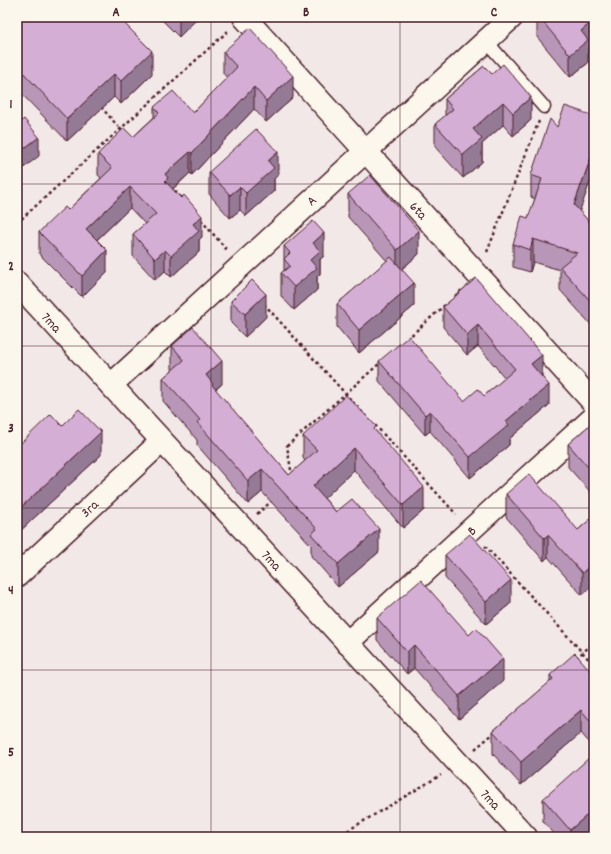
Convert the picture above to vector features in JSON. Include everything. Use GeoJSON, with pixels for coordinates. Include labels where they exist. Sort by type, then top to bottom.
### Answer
{"type":"FeatureCollection","features":[{"type":"Feature","properties":{"kind":"street","name":"A"},"geometry":{"type":"LineString","coordinates":[[111,385],[365,150],[512,17]]}},
{"type":"Feature","properties":{"kind":"street","name":"6ta"},"geometry":{"type":"LineString","coordinates":[[238,22],[365,150],[594,403]]}},
{"type":"Feature","properties":{"kind":"street","name":"7ma"},"geometry":{"type":"LineString","coordinates":[[17,283],[526,837]]}},
{"type":"Feature","properties":{"kind":"street","name":"B"},"geometry":{"type":"LineString","coordinates":[[347,643],[594,417]]}},
{"type":"Feature","properties":{"kind":"street","name":"3ra"},"geometry":{"type":"LineString","coordinates":[[17,576],[162,441]]}},
{"type":"Feature","properties":{"kind":"lane"},"geometry":{"type":"LineString","coordinates":[[486,41],[544,108]]}},
{"type":"Feature","properties":{"kind":"path"},"geometry":{"type":"LineString","coordinates":[[17,223],[238,22]]}},
{"type":"Feature","properties":{"kind":"path"},"geometry":{"type":"LineString","coordinates":[[99,105],[126,135]]}},
{"type":"Feature","properties":{"kind":"path"},"geometry":{"type":"LineString","coordinates":[[404,342],[478,275],[544,108]]}},
{"type":"Feature","properties":{"kind":"path"},"geometry":{"type":"LineString","coordinates":[[168,182],[188,206]]}},
{"type":"Feature","properties":{"kind":"path"},"geometry":{"type":"LineString","coordinates":[[199,218],[241,265]]}},
{"type":"Feature","properties":{"kind":"path"},"geometry":{"type":"LineString","coordinates":[[261,300],[594,665]]}},
{"type":"Feature","properties":{"kind":"path"},"geometry":{"type":"LineString","coordinates":[[293,482],[287,446],[386,358]]}},
{"type":"Feature","properties":{"kind":"path"},"geometry":{"type":"LineString","coordinates":[[242,528],[276,497]]}},
{"type":"Feature","properties":{"kind":"path"},"geometry":{"type":"LineString","coordinates":[[571,663],[594,643]]}},
{"type":"Feature","properties":{"kind":"path"},"geometry":{"type":"LineString","coordinates":[[337,837],[459,764],[494,732]]}},
{"type":"Feature","properties":{"kind":"building"},"geometry":{"type":"Polygon","coordinates":[[[17,17],[118,17],[152,51],[121,81],[114,74],[67,119],[17,66],[17,17]]]}},
{"type":"Feature","properties":{"kind":"building"},"geometry":{"type":"Polygon","coordinates":[[[539,17],[594,17],[594,20],[581,31],[588,40],[570,55],[539,17]]]}},
{"type":"Feature","properties":{"kind":"building"},"geometry":{"type":"Polygon","coordinates":[[[250,28],[293,76],[266,101],[254,87],[192,153],[190,152],[165,174],[168,178],[165,181],[181,198],[184,195],[202,216],[193,224],[199,231],[171,256],[165,250],[155,259],[133,234],[156,214],[130,187],[86,229],[107,250],[82,276],[39,232],[65,207],[68,210],[112,168],[98,154],[124,128],[133,137],[159,113],[154,107],[173,91],[193,113],[237,67],[223,52],[250,28]]]}},
{"type":"Feature","properties":{"kind":"building"},"geometry":{"type":"Polygon","coordinates":[[[503,64],[531,97],[513,113],[503,102],[473,129],[482,139],[463,155],[435,124],[453,109],[445,99],[484,66],[492,74],[503,64]]]}},
{"type":"Feature","properties":{"kind":"building"},"geometry":{"type":"Polygon","coordinates":[[[565,106],[594,116],[594,149],[574,205],[594,227],[594,305],[560,267],[577,253],[533,239],[530,250],[513,244],[522,216],[528,218],[542,179],[531,175],[550,119],[557,127],[565,106]]]}},
{"type":"Feature","properties":{"kind":"building"},"geometry":{"type":"Polygon","coordinates":[[[24,119],[39,137],[17,154],[17,125],[24,119]]]}},
{"type":"Feature","properties":{"kind":"building"},"geometry":{"type":"Polygon","coordinates":[[[256,129],[278,152],[268,161],[274,168],[246,193],[240,187],[230,195],[209,172],[256,129]]]}},
{"type":"Feature","properties":{"kind":"building"},"geometry":{"type":"Polygon","coordinates":[[[370,175],[419,231],[397,250],[348,194],[370,175]]]}},
{"type":"Feature","properties":{"kind":"building"},"geometry":{"type":"Polygon","coordinates":[[[313,221],[324,233],[313,243],[320,251],[310,260],[317,268],[294,287],[281,273],[290,266],[284,259],[290,253],[284,246],[313,221]]]}},
{"type":"Feature","properties":{"kind":"building"},"geometry":{"type":"Polygon","coordinates":[[[391,257],[414,283],[359,330],[337,304],[391,257]]]}},
{"type":"Feature","properties":{"kind":"building"},"geometry":{"type":"Polygon","coordinates":[[[476,278],[542,355],[531,364],[549,385],[506,421],[509,425],[470,457],[430,411],[425,415],[379,361],[409,336],[464,401],[478,389],[484,396],[515,369],[478,325],[467,335],[443,307],[476,278]]]}},
{"type":"Feature","properties":{"kind":"building"},"geometry":{"type":"Polygon","coordinates":[[[252,280],[266,294],[245,314],[231,301],[252,280]]]}},
{"type":"Feature","properties":{"kind":"building"},"geometry":{"type":"Polygon","coordinates":[[[193,327],[222,361],[206,375],[213,384],[212,385],[289,475],[317,450],[303,436],[346,395],[376,426],[374,429],[424,487],[403,505],[354,448],[313,486],[336,512],[352,499],[379,529],[338,564],[311,534],[317,529],[262,469],[248,481],[197,422],[200,420],[163,378],[184,360],[172,346],[193,327]]]}},
{"type":"Feature","properties":{"kind":"building"},"geometry":{"type":"Polygon","coordinates":[[[79,409],[101,432],[17,511],[17,468],[20,465],[17,462],[17,447],[51,414],[62,426],[79,409]]]}},
{"type":"Feature","properties":{"kind":"building"},"geometry":{"type":"Polygon","coordinates":[[[594,421],[594,474],[568,444],[594,421]]]}},
{"type":"Feature","properties":{"kind":"building"},"geometry":{"type":"Polygon","coordinates":[[[529,474],[578,530],[594,516],[594,562],[582,573],[548,535],[544,538],[506,494],[529,474]]]}},
{"type":"Feature","properties":{"kind":"building"},"geometry":{"type":"Polygon","coordinates":[[[470,534],[511,580],[486,602],[445,555],[470,534]]]}},
{"type":"Feature","properties":{"kind":"building"},"geometry":{"type":"Polygon","coordinates":[[[421,580],[469,635],[476,628],[503,659],[459,696],[414,645],[407,652],[377,618],[421,580]]]}},
{"type":"Feature","properties":{"kind":"building"},"geometry":{"type":"Polygon","coordinates":[[[575,653],[594,675],[594,725],[581,710],[521,762],[493,731],[553,679],[550,675],[575,653]]]}},
{"type":"Feature","properties":{"kind":"building"},"geometry":{"type":"Polygon","coordinates":[[[589,758],[594,763],[594,809],[570,830],[543,799],[589,758]]]}}]}
